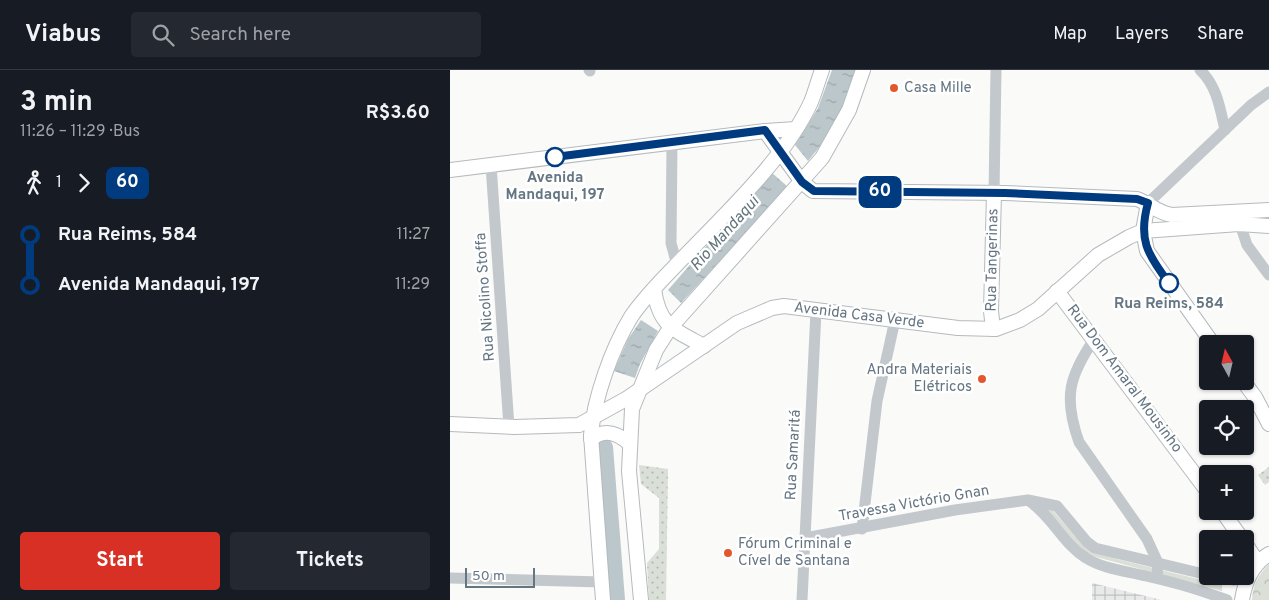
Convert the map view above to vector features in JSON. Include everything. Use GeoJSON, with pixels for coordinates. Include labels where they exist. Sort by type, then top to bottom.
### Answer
{"type":"FeatureCollection","features":[{"type":"Feature","properties":{"kind":"main road"},"geometry":{"type":"LineString","coordinates":[[603,600],[591,438],[593,417],[609,364],[631,317],[654,289],[779,152],[796,129],[811,102],[822,70]]}},
{"type":"Feature","properties":{"kind":"main road"},"geometry":{"type":"LineString","coordinates":[[640,600],[629,471],[632,409],[638,391],[656,350],[670,328],[822,158],[849,110],[862,70]]}},
{"type":"Feature","properties":{"kind":"main road"},"geometry":{"type":"LineString","coordinates":[[450,170],[672,144],[765,130],[796,129]]}},
{"type":"Feature","properties":{"kind":"main road"},"geometry":{"type":"LineString","coordinates":[[765,130],[802,182]]}},
{"type":"Feature","properties":{"kind":"main road","name":"Avenida Casa Verde"},"geometry":{"type":"LineString","coordinates":[[802,182],[814,191],[994,193],[1137,199],[1148,203],[1160,213],[1238,219],[1269,226]]}},
{"type":"Feature","properties":{"kind":"main road","name":"Rua Tangerinas"},"geometry":{"type":"LineString","coordinates":[[993,329],[991,311],[994,193]]}},
{"type":"Feature","properties":{"kind":"main road"},"geometry":{"type":"LineString","coordinates":[[1148,203],[1143,240],[1154,264],[1206,335]]}},
{"type":"Feature","properties":{"kind":"main road","name":"Avenida Casa Verde"},"geometry":{"type":"LineString","coordinates":[[450,424],[510,427],[572,426],[593,417],[638,391],[737,323],[772,308],[784,306],[958,328],[993,329],[1020,320],[1098,255],[1143,231],[1238,219],[1269,210]]}},
{"type":"Feature","properties":{"kind":"main road"},"geometry":{"type":"LineString","coordinates":[[654,289],[656,306],[670,328],[704,346]]}},
{"type":"Feature","properties":{"kind":"main road","name":"Rua Dom Amaral Mousinho"},"geometry":{"type":"LineString","coordinates":[[1057,291],[1199,480]]}},
{"type":"Feature","properties":{"kind":"main road"},"geometry":{"type":"LineString","coordinates":[[1250,390],[1269,424]]}},
{"type":"Feature","properties":{"kind":"main road"},"geometry":{"type":"LineString","coordinates":[[591,438],[600,434],[612,433],[621,436],[629,443]]}},
{"type":"Feature","properties":{"kind":"main road"},"geometry":{"type":"LineString","coordinates":[[1254,551],[1264,559],[1254,571]]}},
{"type":"Feature","properties":{"kind":"main road"},"geometry":{"type":"LineString","coordinates":[[1242,600],[1246,585]]}},
{"type":"Feature","properties":{"kind":"street","name":"Rua Tangerinas"},"geometry":{"type":"LineString","coordinates":[[994,193],[996,70]]}},
{"type":"Feature","properties":{"kind":"street"},"geometry":{"type":"LineString","coordinates":[[1200,70],[1210,81],[1215,91],[1225,130]]}},
{"type":"Feature","properties":{"kind":"street"},"geometry":{"type":"LineString","coordinates":[[1148,203],[1251,105],[1269,92]]}},
{"type":"Feature","properties":{"kind":"street"},"geometry":{"type":"LineString","coordinates":[[672,144],[671,243],[677,265]]}},
{"type":"Feature","properties":{"kind":"street","name":"Rua Nicolino Stoffa"},"geometry":{"type":"LineString","coordinates":[[490,165],[510,427]]}},
{"type":"Feature","properties":{"kind":"street"},"geometry":{"type":"LineString","coordinates":[[1238,219],[1247,246],[1269,275]]}},
{"type":"Feature","properties":{"kind":"street","name":"Rua Samaritá"},"geometry":{"type":"LineString","coordinates":[[802,600],[816,311]]}},
{"type":"Feature","properties":{"kind":"street"},"geometry":{"type":"LineString","coordinates":[[862,529],[877,401],[895,320]]}},
{"type":"Feature","properties":{"kind":"street"},"geometry":{"type":"LineString","coordinates":[[1094,338],[1080,360],[1072,379],[1068,396],[1072,423],[1079,442],[1147,539],[1158,563],[1156,578]]}},
{"type":"Feature","properties":{"kind":"street"},"geometry":{"type":"LineString","coordinates":[[1255,397],[1269,405]]}},
{"type":"Feature","properties":{"kind":"street"},"geometry":{"type":"LineString","coordinates":[[1028,500],[1041,508],[1068,542],[1087,559],[1227,600]]}},
{"type":"Feature","properties":{"kind":"street","name":"Travessa Victório Gnan"},"geometry":{"type":"LineString","coordinates":[[805,538],[862,529],[955,510],[1028,500],[1056,506],[1087,542],[1095,548],[1199,573]]}},
{"type":"Feature","properties":{"kind":"street"},"geometry":{"type":"LineString","coordinates":[[450,578],[602,582]]}},
{"type":"Feature","properties":{"kind":"shaded area"},"geometry":{"type":"Polygon","coordinates":[[[1092,583],[1162,600],[1092,600],[1092,583]]]}},
{"type":"Feature","properties":{"kind":"green space"},"geometry":{"type":"Polygon","coordinates":[[[639,465],[668,469],[666,600],[649,600],[647,563],[659,549],[659,498],[641,484],[639,465]]]}},
{"type":"Feature","properties":{"kind":"green space"},"geometry":{"type":"Polygon","coordinates":[[[1269,467],[1269,482],[1265,485],[1258,475],[1269,467]]]}},
{"type":"Feature","properties":{"kind":"green space"},"geometry":{"type":"Polygon","coordinates":[[[1049,506],[1075,536],[1117,559],[1199,579],[1199,585],[1089,555],[1071,539],[1043,507],[1049,506]]]}},
{"type":"Feature","properties":{"kind":"green space"},"geometry":{"type":"Polygon","coordinates":[[[1269,564],[1269,600],[1252,600],[1257,580],[1269,564]]]}},
{"type":"Feature","properties":{"kind":"green space"},"geometry":{"type":"Polygon","coordinates":[[[1200,585],[1222,585],[1222,591],[1200,585]]]}},
{"type":"Feature","properties":{"kind":"water"},"geometry":{"type":"Polygon","coordinates":[[[832,70],[856,70],[837,118],[824,140],[808,161],[795,145],[818,108],[832,70]]]}},
{"type":"Feature","properties":{"kind":"water"},"geometry":{"type":"Polygon","coordinates":[[[771,172],[788,187],[681,303],[668,290],[771,172]]]}},
{"type":"Feature","properties":{"kind":"water"},"geometry":{"type":"Polygon","coordinates":[[[641,320],[658,331],[640,364],[635,378],[614,371],[628,339],[641,320]]]}},
{"type":"Feature","properties":{"kind":"waterway","name":"Rio Mandaqui"},"geometry":{"type":"LineString","coordinates":[[605,447],[617,600]]}},
{"type":"Feature","properties":{"kind":"bus line","name":"60"},"geometry":{"type":"LineString","coordinates":[[555,157],[672,144],[765,130],[802,182],[814,191],[1005,193],[1137,199],[1148,203],[1143,231],[1143,240],[1147,251],[1154,264],[1169,283]]}},
{"type":"Feature","properties":{"kind":"place","name":"Casa Mille"},"geometry":{"type":"Point","coordinates":[894,88]}},
{"type":"Feature","properties":{"kind":"place","name":"Avenida Mandaqui, 197"},"geometry":{"type":"Point","coordinates":[555,157]}},
{"type":"Feature","properties":{"kind":"place","name":"Rua Reims, 584"},"geometry":{"type":"Point","coordinates":[1169,283]}},
{"type":"Feature","properties":{"kind":"place","name":"Andra Materiais Elétricos"},"geometry":{"type":"Point","coordinates":[982,379]}},
{"type":"Feature","properties":{"kind":"place","name":"Fórum Criminal e Cível de Santana"},"geometry":{"type":"Point","coordinates":[728,553]}}]}
